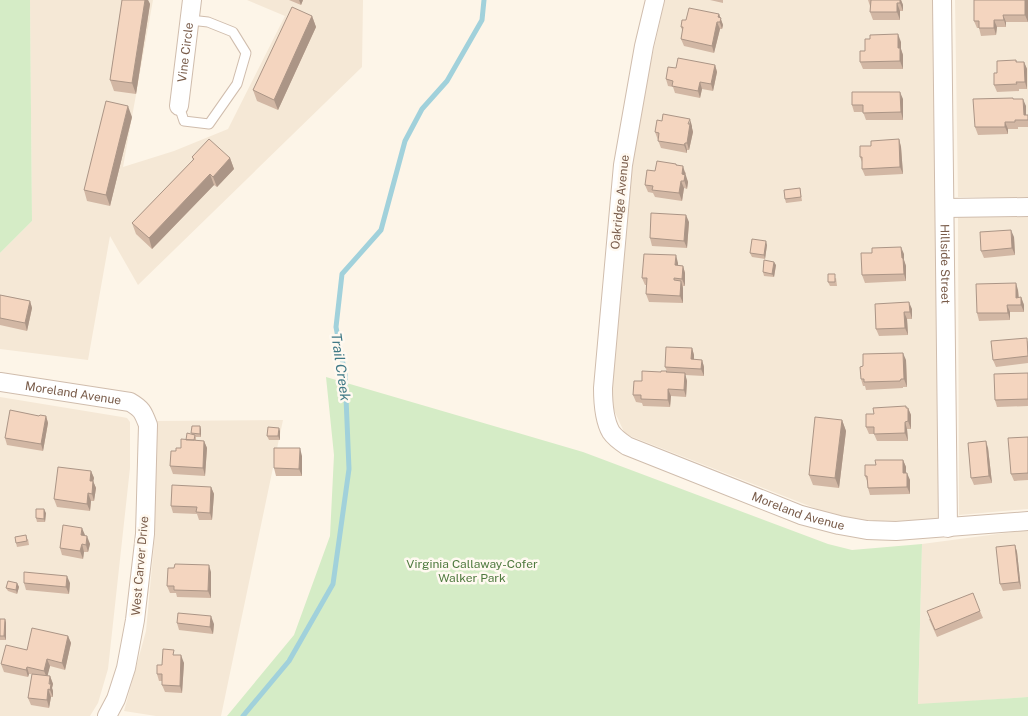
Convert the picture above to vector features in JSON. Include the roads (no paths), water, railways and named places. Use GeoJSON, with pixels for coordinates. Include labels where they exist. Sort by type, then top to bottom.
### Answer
{"type":"FeatureCollection","features":[{"type":"Feature","properties":{"kind":"street","name":"Vine Circle"},"geometry":{"type":"LineString","coordinates":[[179,106],[192,0]]}},
{"type":"Feature","properties":{"kind":"street","name":"Oakridge Avenue"},"geometry":{"type":"LineString","coordinates":[[603,406],[623,165],[644,46],[655,0]]}},
{"type":"Feature","properties":{"kind":"street","name":"Hillside Street"},"geometry":{"type":"LineString","coordinates":[[942,0],[948,528]]}},
{"type":"Feature","properties":{"kind":"street"},"geometry":{"type":"LineString","coordinates":[[945,208],[1028,207]]}},
{"type":"Feature","properties":{"kind":"street","name":"Moreland Avenue"},"geometry":{"type":"LineString","coordinates":[[0,382],[130,402],[143,412]]}},
{"type":"Feature","properties":{"kind":"street","name":"Moreland Avenue"},"geometry":{"type":"LineString","coordinates":[[603,406],[611,432],[627,446],[801,515],[867,530],[896,531],[1028,521]]}},
{"type":"Feature","properties":{"kind":"street","name":"West Carver Drive"},"geometry":{"type":"LineString","coordinates":[[107,716],[116,699],[126,668],[136,620],[145,534],[148,425],[143,412]]}},
{"type":"Feature","properties":{"kind":"lane"},"geometry":{"type":"LineString","coordinates":[[179,106],[184,121],[209,124],[237,84],[246,53],[233,32],[208,22],[190,20]]}},
{"type":"Feature","properties":{"kind":"waterway","name":"Trail Creek"},"geometry":{"type":"LineString","coordinates":[[243,716],[289,661],[333,584],[349,469],[345,374],[336,327],[342,274],[381,230],[405,141],[422,109],[447,81],[482,20],[484,0]]}},
{"type":"Feature","properties":{"kind":"park label","name":"Virginia Callaway-Cofer Walker Park"},"geometry":{"type":"Point","coordinates":[472,571]}}]}
